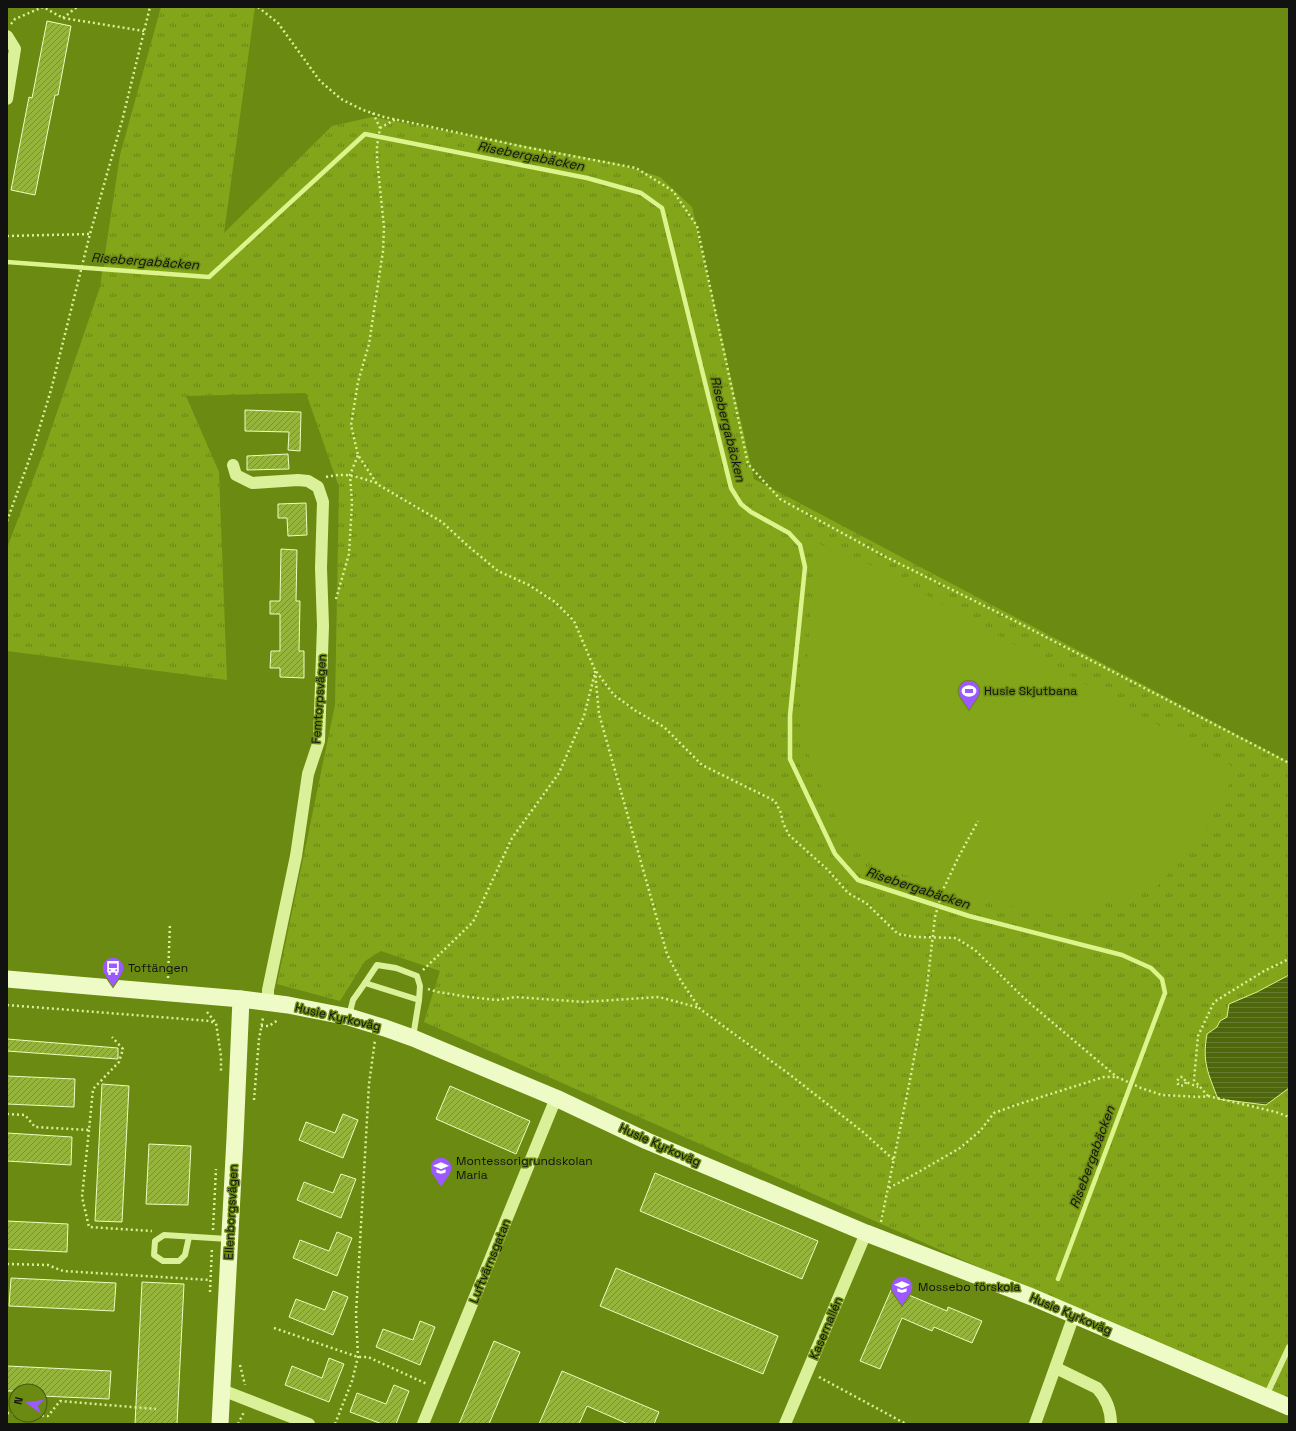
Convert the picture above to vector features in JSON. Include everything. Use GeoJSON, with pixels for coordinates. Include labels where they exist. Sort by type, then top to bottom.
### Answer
{"type":"FeatureCollection","features":[{"type":"Feature","properties":{"kind":"street"},"geometry":{"type":"LineString","coordinates":[[7,36],[15,49],[7,99]]}},
{"type":"Feature","properties":{"kind":"street"},"geometry":{"type":"LineString","coordinates":[[233,466],[236,475],[252,483],[298,480],[308,481]]}},
{"type":"Feature","properties":{"kind":"street","name":"Femtorpsvägen"},"geometry":{"type":"LineString","coordinates":[[268,1003],[268,990],[296,856],[308,774],[319,741],[323,634],[321,568],[323,502],[318,487],[308,481]]}},
{"type":"Feature","properties":{"kind":"street","name":"Husie Kyrkoväg"},"geometry":{"type":"LineString","coordinates":[[7,979],[167,992],[288,1005],[349,1017],[413,1038],[556,1098],[648,1141],[872,1235],[1074,1315],[1289,1407]]}},
{"type":"Feature","properties":{"kind":"street","name":"Ellenborgsvägen"},"geometry":{"type":"LineString","coordinates":[[220,1424],[241,999]]}},
{"type":"Feature","properties":{"kind":"street","name":"Luftvärnsgatan"},"geometry":{"type":"LineString","coordinates":[[423,1424],[556,1098]]}},
{"type":"Feature","properties":{"kind":"street","name":"Kasernallén"},"geometry":{"type":"LineString","coordinates":[[785,1424],[808,1371],[872,1235]]}},
{"type":"Feature","properties":{"kind":"street"},"geometry":{"type":"LineString","coordinates":[[1035,1424],[1074,1315]]}},
{"type":"Feature","properties":{"kind":"street"},"geometry":{"type":"LineString","coordinates":[[1056,1368],[1097,1388],[1101,1392],[1111,1413],[1111,1424]]}},
{"type":"Feature","properties":{"kind":"street"},"geometry":{"type":"LineString","coordinates":[[222,1390],[308,1424]]}},
{"type":"Feature","properties":{"kind":"lane"},"geometry":{"type":"LineString","coordinates":[[349,1017],[354,1000],[377,965],[396,968],[417,976],[420,986],[413,1038]]}},
{"type":"Feature","properties":{"kind":"lane"},"geometry":{"type":"LineString","coordinates":[[365,983],[419,1000]]}},
{"type":"Feature","properties":{"kind":"lane"},"geometry":{"type":"LineString","coordinates":[[189,1237],[185,1255],[179,1262],[163,1261],[154,1255],[155,1241],[164,1235],[230,1239]]}},
{"type":"Feature","properties":{"kind":"lane"},"geometry":{"type":"LineString","coordinates":[[1266,1398],[1289,1346]]}},
{"type":"Feature","properties":{"kind":"path"},"geometry":{"type":"LineString","coordinates":[[7,30],[15,19],[43,7],[63,18],[144,31]]}},
{"type":"Feature","properties":{"kind":"path"},"geometry":{"type":"LineString","coordinates":[[63,18],[77,7]]}},
{"type":"Feature","properties":{"kind":"path"},"geometry":{"type":"LineString","coordinates":[[7,521],[33,449],[44,412],[79,282],[90,234],[122,121],[150,7]]}},
{"type":"Feature","properties":{"kind":"path"},"geometry":{"type":"LineString","coordinates":[[258,7],[278,23],[320,81],[341,99],[363,110],[396,119],[525,147],[636,168],[673,191],[697,226],[748,464],[780,499],[886,557],[1013,620],[1289,763]]}},
{"type":"Feature","properties":{"kind":"path"},"geometry":{"type":"LineString","coordinates":[[372,113],[380,128],[377,146],[377,159],[384,227],[383,251],[369,344],[358,382],[351,425],[358,455],[377,484]]}},
{"type":"Feature","properties":{"kind":"path"},"geometry":{"type":"LineString","coordinates":[[380,128],[396,119]]}},
{"type":"Feature","properties":{"kind":"path"},"geometry":{"type":"LineString","coordinates":[[7,236],[90,234]]}},
{"type":"Feature","properties":{"kind":"path"},"geometry":{"type":"LineString","coordinates":[[335,602],[349,554],[352,503],[350,475],[358,455]]}},
{"type":"Feature","properties":{"kind":"path"},"geometry":{"type":"LineString","coordinates":[[308,481],[338,474],[350,475],[377,484],[442,522],[498,572],[529,585],[555,602],[574,621],[595,670],[614,695],[664,728],[702,765],[775,801],[789,835],[828,870],[848,893],[866,903],[898,934],[916,937],[956,938],[975,950],[1026,1000],[1117,1077],[1141,1088],[1162,1094],[1178,1096],[1208,1096],[1276,1112],[1289,1117]]}},
{"type":"Feature","properties":{"kind":"path"},"geometry":{"type":"LineString","coordinates":[[417,976],[473,922],[512,838],[559,773],[584,716],[595,670]]}},
{"type":"Feature","properties":{"kind":"path"},"geometry":{"type":"LineString","coordinates":[[595,670],[599,714],[667,954],[681,981],[700,1009],[808,1088],[863,1132],[894,1160]]}},
{"type":"Feature","properties":{"kind":"path"},"geometry":{"type":"LineString","coordinates":[[872,1235],[889,1188],[923,1010],[934,938],[935,917],[942,892],[978,821]]}},
{"type":"Feature","properties":{"kind":"path"},"geometry":{"type":"LineString","coordinates":[[167,992],[170,924]]}},
{"type":"Feature","properties":{"kind":"path"},"geometry":{"type":"LineString","coordinates":[[1208,1096],[1194,1080],[1198,1036],[1214,1002],[1264,971],[1289,959]]}},
{"type":"Feature","properties":{"kind":"path"},"geometry":{"type":"LineString","coordinates":[[420,986],[438,992],[497,1000],[516,997],[584,1002],[659,997],[700,1009]]}},
{"type":"Feature","properties":{"kind":"path"},"geometry":{"type":"LineString","coordinates":[[253,1107],[261,1026],[268,1003]]}},
{"type":"Feature","properties":{"kind":"path"},"geometry":{"type":"LineString","coordinates":[[7,1005],[210,1021],[216,1023]]}},
{"type":"Feature","properties":{"kind":"path"},"geometry":{"type":"LineString","coordinates":[[205,1009],[216,1023],[221,1056],[221,1076]]}},
{"type":"Feature","properties":{"kind":"path"},"geometry":{"type":"LineString","coordinates":[[261,1026],[269,1026],[280,1018]]}},
{"type":"Feature","properties":{"kind":"path"},"geometry":{"type":"LineString","coordinates":[[112,1037],[123,1049],[119,1062],[93,1089],[82,1197],[89,1227],[150,1231],[164,1235]]}},
{"type":"Feature","properties":{"kind":"path"},"geometry":{"type":"LineString","coordinates":[[335,1424],[352,1381],[358,1357],[356,1306],[369,1084],[376,1038]]}},
{"type":"Feature","properties":{"kind":"path"},"geometry":{"type":"LineString","coordinates":[[1175,1076],[1178,1078],[1183,1077],[1186,1082],[1201,1088]]}},
{"type":"Feature","properties":{"kind":"path"},"geometry":{"type":"LineString","coordinates":[[889,1188],[960,1148],[980,1131],[994,1113],[1104,1077],[1117,1077]]}},
{"type":"Feature","properties":{"kind":"path"},"geometry":{"type":"LineString","coordinates":[[1178,1078],[1177,1083],[1179,1086],[1183,1086],[1186,1082]]}},
{"type":"Feature","properties":{"kind":"path"},"geometry":{"type":"LineString","coordinates":[[7,1114],[25,1115],[36,1127],[89,1130]]}},
{"type":"Feature","properties":{"kind":"path"},"geometry":{"type":"LineString","coordinates":[[209,1299],[216,1163]]}},
{"type":"Feature","properties":{"kind":"path"},"geometry":{"type":"LineString","coordinates":[[7,1264],[48,1265],[62,1271],[210,1280]]}},
{"type":"Feature","properties":{"kind":"path"},"geometry":{"type":"LineString","coordinates":[[274,1328],[358,1357],[368,1357],[438,1389]]}},
{"type":"Feature","properties":{"kind":"path"},"geometry":{"type":"LineString","coordinates":[[238,1424],[244,1413],[245,1383],[240,1366],[240,1358]]}},
{"type":"Feature","properties":{"kind":"path"},"geometry":{"type":"LineString","coordinates":[[808,1371],[906,1424]]}},
{"type":"Feature","properties":{"kind":"path"},"geometry":{"type":"LineString","coordinates":[[48,1416],[60,1401],[156,1409]]}},
{"type":"Feature","properties":{"kind":"green space"},"geometry":{"type":"Polygon","coordinates":[[[161,7],[255,7],[224,233],[332,126],[372,117],[615,163],[660,177],[692,207],[754,479],[1289,762],[1289,1404],[424,1022],[440,971],[381,951],[365,961],[340,1001],[277,984],[335,705],[339,487],[306,393],[186,396],[219,472],[227,680],[7,651],[7,548],[42,456],[100,287],[120,155],[161,7]]]}},
{"type":"Feature","properties":{"kind":"green space","name":"Husie Skjutbana"},"geometry":{"type":"Polygon","coordinates":[[[817,543],[878,568],[1237,769],[1200,841],[1153,890],[1058,916],[975,899],[865,861],[828,804],[804,742],[805,680],[817,543]]]}},
{"type":"Feature","properties":{"kind":"shaded area"},"geometry":{"type":"Polygon","coordinates":[[[1289,975],[1289,1088],[1266,1105],[1218,1099],[1207,1067],[1205,1052],[1207,1034],[1217,1027],[1220,1021],[1227,1017],[1229,1004],[1257,992],[1289,975]]]}},
{"type":"Feature","properties":{"kind":"building"},"geometry":{"type":"Polygon","coordinates":[[[47,21],[71,26],[58,95],[55,95],[35,195],[11,190],[29,97],[32,98],[47,21]]]}},
{"type":"Feature","properties":{"kind":"building"},"geometry":{"type":"Polygon","coordinates":[[[245,410],[301,412],[300,451],[288,450],[289,432],[245,431],[245,410]]]}},
{"type":"Feature","properties":{"kind":"building"},"geometry":{"type":"Polygon","coordinates":[[[288,454],[289,469],[247,470],[247,456],[288,454]]]}},
{"type":"Feature","properties":{"kind":"building"},"geometry":{"type":"Polygon","coordinates":[[[306,503],[307,535],[288,536],[287,518],[278,518],[278,504],[306,503]]]}},
{"type":"Feature","properties":{"kind":"building"},"geometry":{"type":"Polygon","coordinates":[[[281,549],[297,550],[296,601],[300,601],[299,651],[304,651],[304,678],[280,677],[280,668],[270,668],[271,651],[280,651],[280,614],[270,614],[270,601],[280,601],[281,549]]]}},
{"type":"Feature","properties":{"kind":"building"},"geometry":{"type":"Polygon","coordinates":[[[7,1039],[118,1048],[118,1059],[7,1051],[7,1039]]]}},
{"type":"Feature","properties":{"kind":"building"},"geometry":{"type":"Polygon","coordinates":[[[7,1076],[75,1079],[74,1107],[7,1104],[7,1076]]]}},
{"type":"Feature","properties":{"kind":"building"},"geometry":{"type":"Polygon","coordinates":[[[102,1084],[129,1086],[122,1222],[95,1221],[102,1084]]]}},
{"type":"Feature","properties":{"kind":"building"},"geometry":{"type":"Polygon","coordinates":[[[450,1086],[530,1121],[516,1154],[436,1119],[450,1086]]]}},
{"type":"Feature","properties":{"kind":"building"},"geometry":{"type":"Polygon","coordinates":[[[343,1114],[358,1120],[343,1158],[299,1140],[306,1122],[335,1133],[343,1114]]]}},
{"type":"Feature","properties":{"kind":"building"},"geometry":{"type":"Polygon","coordinates":[[[7,1133],[72,1137],[71,1165],[7,1161],[7,1133]]]}},
{"type":"Feature","properties":{"kind":"building"},"geometry":{"type":"Polygon","coordinates":[[[149,1144],[191,1146],[188,1205],[146,1204],[149,1144]]]}},
{"type":"Feature","properties":{"kind":"building"},"geometry":{"type":"Polygon","coordinates":[[[655,1173],[818,1241],[802,1279],[640,1211],[655,1173]]]}},
{"type":"Feature","properties":{"kind":"building"},"geometry":{"type":"Polygon","coordinates":[[[341,1174],[356,1179],[341,1218],[297,1200],[304,1182],[333,1193],[341,1174]]]}},
{"type":"Feature","properties":{"kind":"building"},"geometry":{"type":"Polygon","coordinates":[[[7,1221],[68,1224],[67,1252],[7,1249],[7,1221]]]}},
{"type":"Feature","properties":{"kind":"building"},"geometry":{"type":"Polygon","coordinates":[[[337,1232],[352,1238],[337,1276],[293,1258],[300,1240],[329,1251],[337,1232]]]}},
{"type":"Feature","properties":{"kind":"building"},"geometry":{"type":"Polygon","coordinates":[[[616,1268],[778,1336],[763,1374],[600,1306],[616,1268]]]}},
{"type":"Feature","properties":{"kind":"building"},"geometry":{"type":"Polygon","coordinates":[[[11,1278],[116,1283],[114,1311],[9,1306],[11,1278]]]}},
{"type":"Feature","properties":{"kind":"building"},"geometry":{"type":"Polygon","coordinates":[[[142,1282],[184,1284],[177,1424],[135,1424],[142,1282]]]}},
{"type":"Feature","properties":{"kind":"building"},"geometry":{"type":"Polygon","coordinates":[[[892,1288],[947,1311],[948,1307],[982,1321],[972,1343],[934,1327],[932,1331],[902,1318],[880,1369],[860,1361],[892,1288]]]}},
{"type":"Feature","properties":{"kind":"building"},"geometry":{"type":"Polygon","coordinates":[[[333,1291],[348,1297],[333,1335],[289,1317],[296,1299],[325,1310],[333,1291]]]}},
{"type":"Feature","properties":{"kind":"building"},"geometry":{"type":"Polygon","coordinates":[[[420,1321],[435,1327],[420,1365],[376,1347],[383,1329],[413,1340],[420,1321]]]}},
{"type":"Feature","properties":{"kind":"building"},"geometry":{"type":"Polygon","coordinates":[[[494,1341],[520,1352],[489,1424],[459,1424],[494,1341]]]}},
{"type":"Feature","properties":{"kind":"building"},"geometry":{"type":"Polygon","coordinates":[[[329,1358],[344,1364],[329,1402],[285,1385],[292,1366],[322,1378],[329,1358]]]}},
{"type":"Feature","properties":{"kind":"building"},"geometry":{"type":"Polygon","coordinates":[[[7,1366],[111,1371],[109,1399],[48,1396],[48,1383],[8,1383],[7,1391],[7,1366]]]}},
{"type":"Feature","properties":{"kind":"building"},"geometry":{"type":"Polygon","coordinates":[[[562,1371],[659,1412],[654,1424],[628,1424],[587,1406],[579,1424],[539,1424],[562,1371]]]}},
{"type":"Feature","properties":{"kind":"building"},"geometry":{"type":"Polygon","coordinates":[[[394,1385],[409,1391],[396,1424],[382,1424],[350,1412],[357,1393],[386,1404],[394,1385]]]}},
{"type":"Feature","properties":{"kind":"waterway","name":"Risebergabäcken"},"geometry":{"type":"LineString","coordinates":[[7,262],[209,277],[365,134],[587,178],[641,193],[662,208],[731,488],[741,504],[751,512],[789,533],[800,545],[805,567],[790,715],[790,759],[835,854],[858,880],[969,916],[1122,955],[1151,968],[1162,979],[1165,993],[1058,1279]]}},
{"type":"Feature","properties":{"kind":"place","name":"Husie Skjutbana"},"geometry":{"type":"Point","coordinates":[969,710]}},
{"type":"Feature","properties":{"kind":"place","name":"Toftängen"},"geometry":{"type":"Point","coordinates":[113,988]}},
{"type":"Feature","properties":{"kind":"place","name":"Montessorigrundskolan Maria"},"geometry":{"type":"Point","coordinates":[441,1188]}},
{"type":"Feature","properties":{"kind":"place","name":"Mossebo förskola"},"geometry":{"type":"Point","coordinates":[902,1306]}}]}
